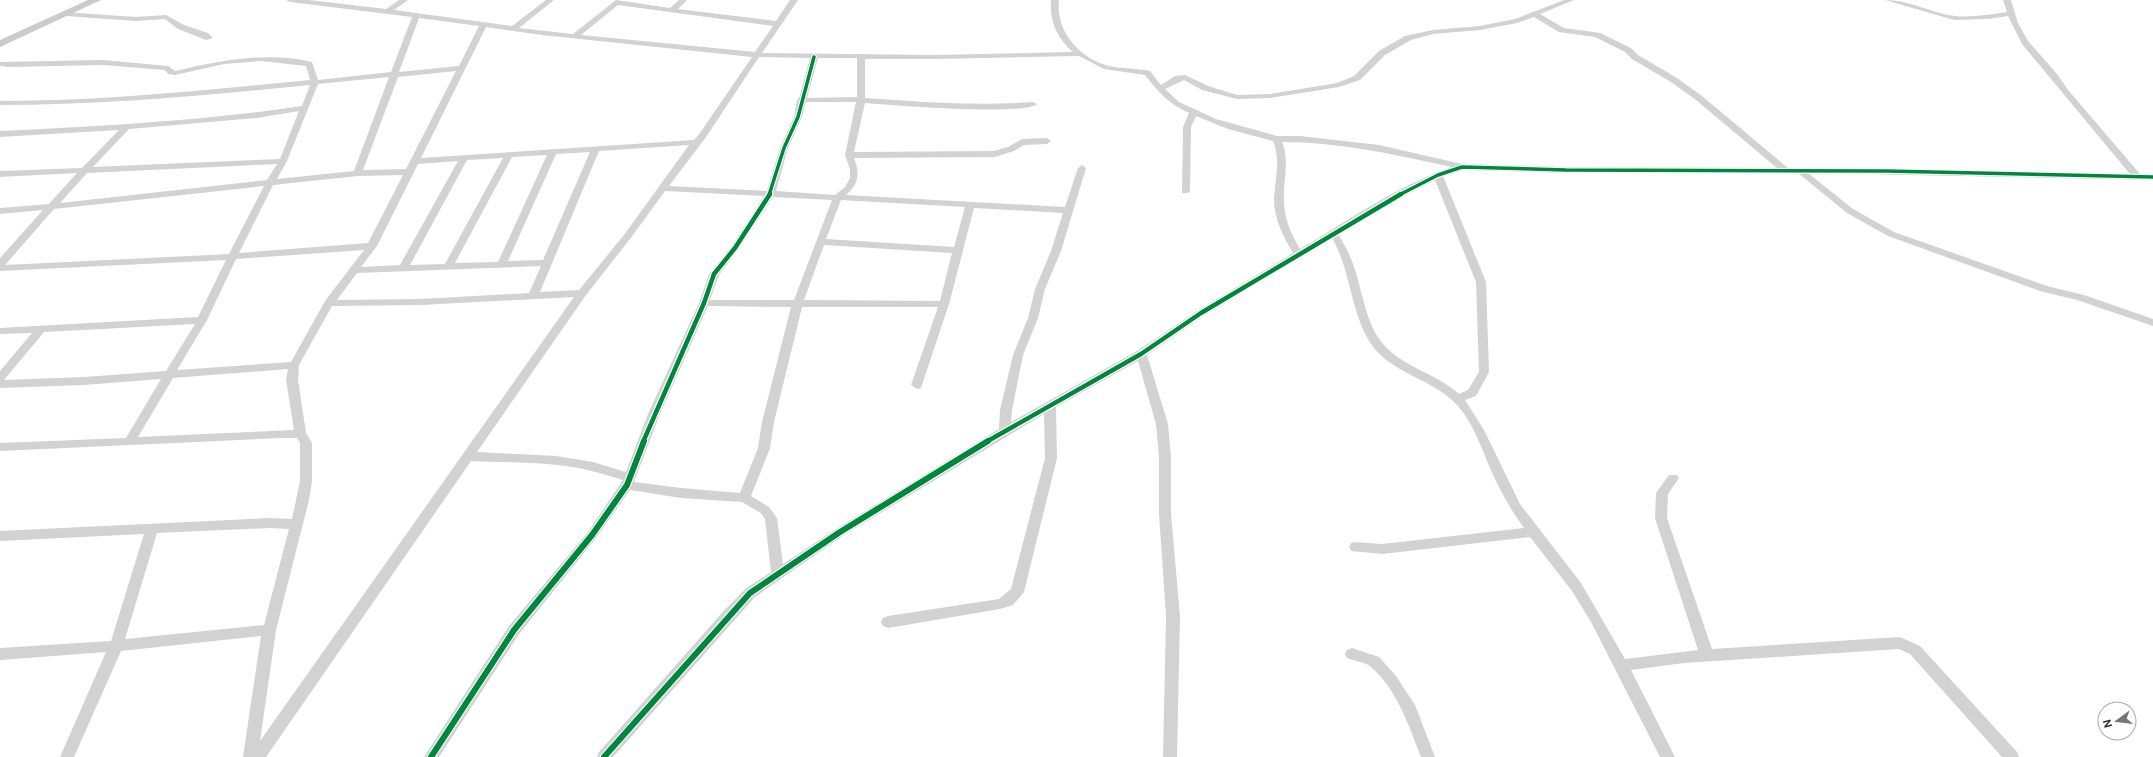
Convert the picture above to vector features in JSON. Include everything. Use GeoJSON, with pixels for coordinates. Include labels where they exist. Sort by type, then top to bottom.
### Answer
{"type":"FeatureCollection","features":[{"type":"Feature","properties":{"kind":"street"},"geometry":{"type":"LineString","coordinates":[[0,44],[96,0]]}},
{"type":"Feature","properties":{"kind":"street"},"geometry":{"type":"LineString","coordinates":[[290,0],[387,11],[512,29],[756,55],[861,57],[1081,54]]}},
{"type":"Feature","properties":{"kind":"street"},"geometry":{"type":"LineString","coordinates":[[387,11],[404,0]]}},
{"type":"Feature","properties":{"kind":"street"},"geometry":{"type":"LineString","coordinates":[[512,29],[550,0]]}},
{"type":"Feature","properties":{"kind":"street"},"geometry":{"type":"LineString","coordinates":[[672,10],[683,0]]}},
{"type":"Feature","properties":{"kind":"street"},"geometry":{"type":"LineString","coordinates":[[257,757],[582,293],[627,237],[703,134],[794,0]]}},
{"type":"Feature","properties":{"kind":"street"},"geometry":{"type":"LineString","coordinates":[[1055,0],[1054,14],[1058,30],[1081,54],[1102,66],[1148,73],[1160,89],[1176,104],[1193,113],[1219,123],[1277,138],[1300,139],[1379,148],[1462,167],[1786,172],[1886,171],[2042,176],[2153,177]]}},
{"type":"Feature","properties":{"kind":"street"},"geometry":{"type":"LineString","coordinates":[[1160,89],[1178,78],[1185,77],[1194,80],[1205,88],[1237,97],[1270,96],[1327,88],[1357,78],[1382,53],[1397,43],[1412,37],[1433,32],[1494,26],[1536,15],[1570,0]]}},
{"type":"Feature","properties":{"kind":"street"},"geometry":{"type":"LineString","coordinates":[[1889,0],[1954,18],[1988,17],[2011,13]]}},
{"type":"Feature","properties":{"kind":"street"},"geometry":{"type":"LineString","coordinates":[[2006,0],[2014,23],[2026,42],[2054,76],[2064,92],[2137,176]]}},
{"type":"Feature","properties":{"kind":"street"},"geometry":{"type":"LineString","coordinates":[[576,35],[618,2],[778,24]]}},
{"type":"Feature","properties":{"kind":"street"},"geometry":{"type":"LineString","coordinates":[[66,14],[136,19],[166,17],[181,28],[205,35],[209,38]]}},
{"type":"Feature","properties":{"kind":"street"},"geometry":{"type":"LineString","coordinates":[[1536,15],[1562,30],[1597,35],[1628,50],[1635,57],[1674,80],[1699,98],[1786,172]]}},
{"type":"Feature","properties":{"kind":"street"},"geometry":{"type":"LineString","coordinates":[[358,173],[416,16]]}},
{"type":"Feature","properties":{"kind":"street"},"geometry":{"type":"LineString","coordinates":[[250,757],[269,630],[303,500],[306,481],[306,443],[300,434],[292,380],[294,365],[329,303],[372,246],[483,25]]}},
{"type":"Feature","properties":{"kind":"street"},"geometry":{"type":"LineString","coordinates":[[431,757],[514,630],[592,535],[629,481],[654,414],[686,348],[714,274],[735,248],[762,204],[771,193],[784,148],[798,117],[801,100],[814,56]]}},
{"type":"Feature","properties":{"kind":"street"},"geometry":{"type":"LineString","coordinates":[[744,498],[764,448],[768,422],[797,305],[837,198],[849,188],[854,178],[854,169],[850,155],[861,100],[861,57]]}},
{"type":"Feature","properties":{"kind":"street"},"geometry":{"type":"LineString","coordinates":[[0,64],[18,66],[66,63],[146,65],[168,68],[171,72],[175,73],[224,62],[271,59],[309,64],[315,82],[283,160],[270,182],[202,320],[129,442]]}},
{"type":"Feature","properties":{"kind":"street"},"geometry":{"type":"LineString","coordinates":[[0,103],[34,103],[225,91],[395,73],[461,68]]}},
{"type":"Feature","properties":{"kind":"street"},"geometry":{"type":"LineString","coordinates":[[801,100],[861,100],[947,108],[996,108],[1033,104]]}},
{"type":"Feature","properties":{"kind":"street"},"geometry":{"type":"LineString","coordinates":[[0,134],[127,128],[257,115],[305,108]]}},
{"type":"Feature","properties":{"kind":"street"},"geometry":{"type":"LineString","coordinates":[[1185,191],[1187,127],[1193,113]]}},
{"type":"Feature","properties":{"kind":"street"},"geometry":{"type":"LineString","coordinates":[[0,264],[84,171],[127,128]]}},
{"type":"Feature","properties":{"kind":"street"},"geometry":{"type":"LineString","coordinates":[[1277,138],[1283,156],[1279,199],[1280,216],[1284,231],[1298,254]]}},
{"type":"Feature","properties":{"kind":"street"},"geometry":{"type":"LineString","coordinates":[[850,155],[995,154],[1011,149],[1022,142],[1047,141]]}},
{"type":"Feature","properties":{"kind":"street"},"geometry":{"type":"LineString","coordinates":[[416,160],[463,159],[696,142]]}},
{"type":"Feature","properties":{"kind":"street"},"geometry":{"type":"LineString","coordinates":[[533,296],[596,149]]}},
{"type":"Feature","properties":{"kind":"street"},"geometry":{"type":"LineString","coordinates":[[502,264],[553,152]]}},
{"type":"Feature","properties":{"kind":"street"},"geometry":{"type":"LineString","coordinates":[[449,266],[509,155]]}},
{"type":"Feature","properties":{"kind":"street"},"geometry":{"type":"LineString","coordinates":[[403,268],[463,159]]}},
{"type":"Feature","properties":{"kind":"street"},"geometry":{"type":"LineString","coordinates":[[0,174],[283,160]]}},
{"type":"Feature","properties":{"kind":"street"},"geometry":{"type":"LineString","coordinates":[[604,757],[726,618],[750,593],[840,532],[1005,431],[1141,354],[1173,330],[1333,233],[1380,205],[1438,175],[1462,167]]}},
{"type":"Feature","properties":{"kind":"street"},"geometry":{"type":"LineString","coordinates":[[1005,431],[1006,410],[1018,355],[1033,318],[1040,289],[1056,251],[1067,210],[1082,168]]}},
{"type":"Feature","properties":{"kind":"street"},"geometry":{"type":"LineString","coordinates":[[0,210],[51,207],[358,173],[410,172]]}},
{"type":"Feature","properties":{"kind":"street"},"geometry":{"type":"LineString","coordinates":[[1801,172],[1850,211],[1891,234],[2044,289],[2080,297],[2153,323]]}},
{"type":"Feature","properties":{"kind":"street"},"geometry":{"type":"LineString","coordinates":[[1438,175],[1481,282],[1484,372],[1472,393],[1458,398]]}},
{"type":"Feature","properties":{"kind":"street"},"geometry":{"type":"LineString","coordinates":[[662,188],[1067,210]]}},
{"type":"Feature","properties":{"kind":"street"},"geometry":{"type":"LineString","coordinates":[[917,385],[944,304],[970,204]]}},
{"type":"Feature","properties":{"kind":"street"},"geometry":{"type":"LineString","coordinates":[[1333,233],[1346,254],[1358,302],[1378,344],[1397,360],[1458,398],[1484,441],[1515,506],[1583,598],[1622,665],[1668,757]]}},
{"type":"Feature","properties":{"kind":"street"},"geometry":{"type":"LineString","coordinates":[[821,242],[958,250]]}},
{"type":"Feature","properties":{"kind":"street"},"geometry":{"type":"LineString","coordinates":[[0,268],[233,257],[372,246]]}},
{"type":"Feature","properties":{"kind":"street"},"geometry":{"type":"LineString","coordinates":[[354,270],[547,263]]}},
{"type":"Feature","properties":{"kind":"street"},"geometry":{"type":"LineString","coordinates":[[329,303],[421,302],[582,293]]}},
{"type":"Feature","properties":{"kind":"street"},"geometry":{"type":"LineString","coordinates":[[704,303],[797,305],[944,304]]}},
{"type":"Feature","properties":{"kind":"street"},"geometry":{"type":"LineString","coordinates":[[0,332],[42,328],[202,320]]}},
{"type":"Feature","properties":{"kind":"street"},"geometry":{"type":"LineString","coordinates":[[0,378],[42,328]]}},
{"type":"Feature","properties":{"kind":"street"},"geometry":{"type":"LineString","coordinates":[[1141,354],[1162,424],[1165,514],[1173,616],[1170,757]]}},
{"type":"Feature","properties":{"kind":"street"},"geometry":{"type":"LineString","coordinates":[[0,384],[84,381],[294,365]]}},
{"type":"Feature","properties":{"kind":"street"},"geometry":{"type":"LineString","coordinates":[[888,622],[1000,604],[1008,601],[1017,592],[1050,462],[1050,405]]}},
{"type":"Feature","properties":{"kind":"street"},"geometry":{"type":"LineString","coordinates":[[0,447],[129,442],[247,434],[300,434]]}},
{"type":"Feature","properties":{"kind":"street"},"geometry":{"type":"LineString","coordinates":[[468,456],[500,459],[556,460],[593,466],[629,481],[681,493],[744,498],[766,510],[771,518],[778,575]]}},
{"type":"Feature","properties":{"kind":"street"},"geometry":{"type":"LineString","coordinates":[[1673,478],[1662,492],[1661,518],[1707,656]]}},
{"type":"Feature","properties":{"kind":"street"},"geometry":{"type":"LineString","coordinates":[[0,536],[270,523],[296,524]]}},
{"type":"Feature","properties":{"kind":"street"},"geometry":{"type":"LineString","coordinates":[[67,757],[116,646],[152,529]]}},
{"type":"Feature","properties":{"kind":"street"},"geometry":{"type":"LineString","coordinates":[[1355,547],[1382,549],[1534,532]]}},
{"type":"Feature","properties":{"kind":"street"},"geometry":{"type":"LineString","coordinates":[[0,654],[116,646],[269,630]]}},
{"type":"Feature","properties":{"kind":"street"},"geometry":{"type":"LineString","coordinates":[[1622,665],[1707,656],[1900,643],[1915,650],[2012,757]]}},
{"type":"Feature","properties":{"kind":"street"},"geometry":{"type":"LineString","coordinates":[[1352,654],[1374,661],[1391,680],[1410,710],[1428,757]]}},
{"type":"Feature","properties":{"kind":"cycle path"},"geometry":{"type":"LineString","coordinates":[[431,757],[514,630],[592,535],[627,485],[654,414],[685,348],[704,303],[714,274],[735,248],[762,204],[771,193],[784,148],[798,117],[814,57]]}},
{"type":"Feature","properties":{"kind":"cycle path"},"geometry":{"type":"LineString","coordinates":[[604,757],[726,618],[750,593],[840,532],[1005,431],[1141,354],[1201,313],[1380,205],[1438,175],[1462,167],[1476,167],[1566,170],[1886,171],[2153,177]]}}]}
